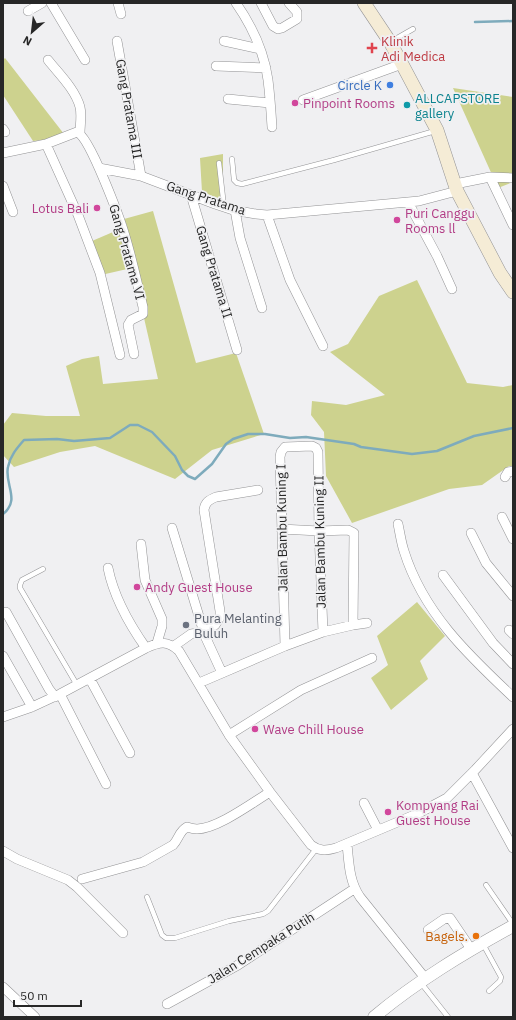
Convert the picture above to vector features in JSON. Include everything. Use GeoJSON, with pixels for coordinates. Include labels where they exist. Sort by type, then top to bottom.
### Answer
{"type":"FeatureCollection","features":[{"type":"Feature","properties":{"kind":"main road"},"geometry":{"type":"LineString","coordinates":[[364,3],[390,42],[442,138],[456,187],[500,273],[513,292]]}},
{"type":"Feature","properties":{"kind":"street"},"geometry":{"type":"LineString","coordinates":[[28,11],[42,3]]}},
{"type":"Feature","properties":{"kind":"street"},"geometry":{"type":"LineString","coordinates":[[51,3],[84,60]]}},
{"type":"Feature","properties":{"kind":"street"},"geometry":{"type":"LineString","coordinates":[[118,3],[121,14]]}},
{"type":"Feature","properties":{"kind":"street"},"geometry":{"type":"LineString","coordinates":[[236,3],[253,31],[266,68],[272,127]]}},
{"type":"Feature","properties":{"kind":"street"},"geometry":{"type":"LineString","coordinates":[[261,3],[275,29],[282,28],[297,19],[297,12],[290,3]]}},
{"type":"Feature","properties":{"kind":"street","name":"Gang Pratama III"},"geometry":{"type":"LineString","coordinates":[[117,41],[141,176]]}},
{"type":"Feature","properties":{"kind":"street"},"geometry":{"type":"LineString","coordinates":[[224,41],[260,49]]}},
{"type":"Feature","properties":{"kind":"street"},"geometry":{"type":"LineString","coordinates":[[48,60],[68,84],[78,101],[81,109],[80,133],[85,140],[98,168]]}},
{"type":"Feature","properties":{"kind":"street"},"geometry":{"type":"LineString","coordinates":[[303,100],[402,64]]}},
{"type":"Feature","properties":{"kind":"street"},"geometry":{"type":"LineString","coordinates":[[216,66],[266,68]]}},
{"type":"Feature","properties":{"kind":"street"},"geometry":{"type":"LineString","coordinates":[[228,99],[270,103]]}},
{"type":"Feature","properties":{"kind":"street"},"geometry":{"type":"LineString","coordinates":[[3,153],[46,144],[72,133],[80,133]]}},
{"type":"Feature","properties":{"kind":"street"},"geometry":{"type":"LineString","coordinates":[[46,144],[78,215],[100,273],[120,355]]}},
{"type":"Feature","properties":{"kind":"street","name":"Gang Pratama"},"geometry":{"type":"LineString","coordinates":[[98,168],[141,176],[224,207],[267,215],[419,201],[456,187],[490,177],[513,178]]}},
{"type":"Feature","properties":{"kind":"street","name":"Gang Pratama VI"},"geometry":{"type":"LineString","coordinates":[[98,168],[125,236],[143,307],[143,314],[131,320],[128,325],[134,354]]}},
{"type":"Feature","properties":{"kind":"street"},"geometry":{"type":"LineString","coordinates":[[490,177],[513,225]]}},
{"type":"Feature","properties":{"kind":"street"},"geometry":{"type":"LineString","coordinates":[[3,186],[13,212]]}},
{"type":"Feature","properties":{"kind":"street","name":"Gang Pratama II"},"geometry":{"type":"LineString","coordinates":[[191,195],[237,350]]}},
{"type":"Feature","properties":{"kind":"street"},"geometry":{"type":"LineString","coordinates":[[408,202],[437,256],[452,289]]}},
{"type":"Feature","properties":{"kind":"street"},"geometry":{"type":"LineString","coordinates":[[235,210],[240,238],[262,308]]}},
{"type":"Feature","properties":{"kind":"street"},"geometry":{"type":"LineString","coordinates":[[267,215],[290,280],[323,346]]}},
{"type":"Feature","properties":{"kind":"street","name":"Jalan Bambu Kuning I"},"geometry":{"type":"LineString","coordinates":[[285,646],[281,529],[281,452],[284,447],[312,446],[316,448],[318,452]]}},
{"type":"Feature","properties":{"kind":"street","name":"Jalan Bambu Kuning II"},"geometry":{"type":"LineString","coordinates":[[318,452],[323,632]]}},
{"type":"Feature","properties":{"kind":"street"},"geometry":{"type":"LineString","coordinates":[[505,477],[508,472],[513,471]]}},
{"type":"Feature","properties":{"kind":"street"},"geometry":{"type":"LineString","coordinates":[[174,646],[191,634],[204,632],[218,621],[220,611],[204,510],[205,505],[210,499],[216,497],[258,490]]}},
{"type":"Feature","properties":{"kind":"street"},"geometry":{"type":"LineString","coordinates":[[502,518],[513,539]]}},
{"type":"Feature","properties":{"kind":"street"},"geometry":{"type":"LineString","coordinates":[[398,524],[404,550],[411,570],[435,613],[464,651],[513,697]]}},
{"type":"Feature","properties":{"kind":"street"},"geometry":{"type":"LineString","coordinates":[[172,528],[204,632],[222,673]]}},
{"type":"Feature","properties":{"kind":"street"},"geometry":{"type":"LineString","coordinates":[[281,529],[319,531],[348,530],[354,533],[353,625]]}},
{"type":"Feature","properties":{"kind":"street"},"geometry":{"type":"LineString","coordinates":[[471,533],[486,563],[513,596]]}},
{"type":"Feature","properties":{"kind":"street"},"geometry":{"type":"LineString","coordinates":[[141,544],[146,580],[162,619],[162,626],[157,643]]}},
{"type":"Feature","properties":{"kind":"street"},"geometry":{"type":"LineString","coordinates":[[108,568],[114,590],[119,601],[133,630],[146,648]]}},
{"type":"Feature","properties":{"kind":"street"},"geometry":{"type":"LineString","coordinates":[[443,575],[493,643],[513,664]]}},
{"type":"Feature","properties":{"kind":"street"},"geometry":{"type":"LineString","coordinates":[[6,612],[49,689],[57,695],[106,784]]}},
{"type":"Feature","properties":{"kind":"street"},"geometry":{"type":"LineString","coordinates":[[199,683],[285,646],[323,632],[367,623]]}},
{"type":"Feature","properties":{"kind":"street"},"geometry":{"type":"LineString","coordinates":[[3,716],[32,707],[77,686],[157,643],[164,643],[174,646],[199,683],[229,735],[270,792],[311,844],[316,849],[322,851],[347,844],[432,807],[447,798],[511,736]]}},
{"type":"Feature","properties":{"kind":"street"},"geometry":{"type":"LineString","coordinates":[[3,656],[32,707]]}},
{"type":"Feature","properties":{"kind":"street"},"geometry":{"type":"LineString","coordinates":[[229,735],[301,690],[372,658]]}},
{"type":"Feature","properties":{"kind":"street"},"geometry":{"type":"LineString","coordinates":[[90,679],[130,753]]}},
{"type":"Feature","properties":{"kind":"street"},"geometry":{"type":"LineString","coordinates":[[472,773],[513,848]]}},
{"type":"Feature","properties":{"kind":"street"},"geometry":{"type":"LineString","coordinates":[[82,879],[143,862],[177,842],[183,830],[187,827],[196,829],[208,827],[224,820],[270,792]]}},
{"type":"Feature","properties":{"kind":"street"},"geometry":{"type":"LineString","coordinates":[[364,804],[378,830]]}},
{"type":"Feature","properties":{"kind":"street"},"geometry":{"type":"LineString","coordinates":[[347,844],[351,881],[354,889],[422,980]]}},
{"type":"Feature","properties":{"kind":"street"},"geometry":{"type":"LineString","coordinates":[[3,851],[17,859],[68,880],[77,887],[123,933]]}},
{"type":"Feature","properties":{"kind":"street","name":"Jalan Cempaka Putih"},"geometry":{"type":"LineString","coordinates":[[167,1004],[238,965],[354,889]]}},
{"type":"Feature","properties":{"kind":"street"},"geometry":{"type":"LineString","coordinates":[[428,930],[444,919],[450,918],[471,949]]}},
{"type":"Feature","properties":{"kind":"street"},"geometry":{"type":"LineString","coordinates":[[374,1017],[422,980],[513,925]]}},
{"type":"Feature","properties":{"kind":"street"},"geometry":{"type":"LineString","coordinates":[[3,987],[35,1017]]}},
{"type":"Feature","properties":{"kind":"lane"},"geometry":{"type":"LineString","coordinates":[[390,42],[413,29]]}},
{"type":"Feature","properties":{"kind":"lane"},"geometry":{"type":"LineString","coordinates":[[232,159],[234,180],[237,183],[242,184],[334,160],[442,138]]}},
{"type":"Feature","properties":{"kind":"lane"},"geometry":{"type":"LineString","coordinates":[[219,163],[224,207]]}},
{"type":"Feature","properties":{"kind":"lane"},"geometry":{"type":"LineString","coordinates":[[43,570],[22,580],[20,588],[77,686]]}},
{"type":"Feature","properties":{"kind":"lane"},"geometry":{"type":"LineString","coordinates":[[147,897],[162,935],[169,939],[229,920],[263,914],[268,911],[316,849]]}},
{"type":"Feature","properties":{"kind":"lane"},"geometry":{"type":"LineString","coordinates":[[486,885],[513,925]]}},
{"type":"Feature","properties":{"kind":"lane"},"geometry":{"type":"LineString","coordinates":[[483,943],[501,977],[500,981],[489,991]]}},
{"type":"Feature","properties":{"kind":"lane"},"geometry":{"type":"LineString","coordinates":[[422,980],[448,1017]]}},
{"type":"Feature","properties":{"kind":"green space"},"geometry":{"type":"Polygon","coordinates":[[[5,58],[64,134],[47,140],[33,141],[3,95],[3,60],[5,58]]]}},
{"type":"Feature","properties":{"kind":"green space"},"geometry":{"type":"Polygon","coordinates":[[[453,88],[513,97],[513,182],[498,188],[453,88]]]}},
{"type":"Feature","properties":{"kind":"green space"},"geometry":{"type":"Polygon","coordinates":[[[223,154],[223,200],[202,192],[200,158],[223,154]]]}},
{"type":"Feature","properties":{"kind":"green space"},"geometry":{"type":"Polygon","coordinates":[[[153,211],[196,363],[236,353],[264,434],[212,450],[175,479],[95,446],[60,452],[14,467],[3,455],[3,425],[12,413],[46,416],[80,416],[66,366],[82,359],[99,356],[103,384],[158,379],[144,318],[136,267],[101,275],[92,241],[127,226],[124,219],[153,211]]]}},
{"type":"Feature","properties":{"kind":"green space"},"geometry":{"type":"Polygon","coordinates":[[[417,280],[467,383],[503,387],[513,385],[513,466],[509,466],[482,485],[449,489],[352,523],[326,476],[324,432],[311,415],[312,401],[346,405],[385,395],[330,352],[348,344],[379,296],[417,280]]]}},
{"type":"Feature","properties":{"kind":"green space"},"geometry":{"type":"Polygon","coordinates":[[[417,602],[445,636],[420,661],[428,679],[391,710],[371,678],[388,665],[377,636],[417,602]]]}},
{"type":"Feature","properties":{"kind":"waterway"},"geometry":{"type":"LineString","coordinates":[[475,22],[513,21]]}},
{"type":"Feature","properties":{"kind":"waterway"},"geometry":{"type":"LineString","coordinates":[[3,514],[11,503],[11,492],[7,473],[10,459],[24,440],[57,439],[74,441],[110,438],[130,425],[138,425],[152,432],[175,456],[182,470],[188,476],[195,479],[212,464],[226,444],[233,439],[248,434],[265,434],[290,438],[306,437],[412,454],[437,451],[474,436],[513,428]]}},
{"type":"Feature","properties":{"kind":"place","name":"Klinik Adi Medica"},"geometry":{"type":"Point","coordinates":[372,48]}},
{"type":"Feature","properties":{"kind":"place","name":"Circle K"},"geometry":{"type":"Point","coordinates":[390,85]}},
{"type":"Feature","properties":{"kind":"place","name":"Pinpoint Rooms"},"geometry":{"type":"Point","coordinates":[295,103]}},
{"type":"Feature","properties":{"kind":"place","name":"ALLCAPSTORE gallery"},"geometry":{"type":"Point","coordinates":[407,105]}},
{"type":"Feature","properties":{"kind":"place","name":"Lotus Bali"},"geometry":{"type":"Point","coordinates":[97,208]}},
{"type":"Feature","properties":{"kind":"place","name":"Puri Canggu Rooms ll"},"geometry":{"type":"Point","coordinates":[397,220]}},
{"type":"Feature","properties":{"kind":"place","name":"Andy Guest House"},"geometry":{"type":"Point","coordinates":[137,587]}},
{"type":"Feature","properties":{"kind":"place","name":"Pura Melanting Buluh"},"geometry":{"type":"Point","coordinates":[186,625]}},
{"type":"Feature","properties":{"kind":"place","name":"Wave Chill House"},"geometry":{"type":"Point","coordinates":[255,729]}},
{"type":"Feature","properties":{"kind":"place","name":"Kompyang Rai Guest House"},"geometry":{"type":"Point","coordinates":[388,812]}},
{"type":"Feature","properties":{"kind":"place","name":"Bagels."},"geometry":{"type":"Point","coordinates":[476,936]}}]}
